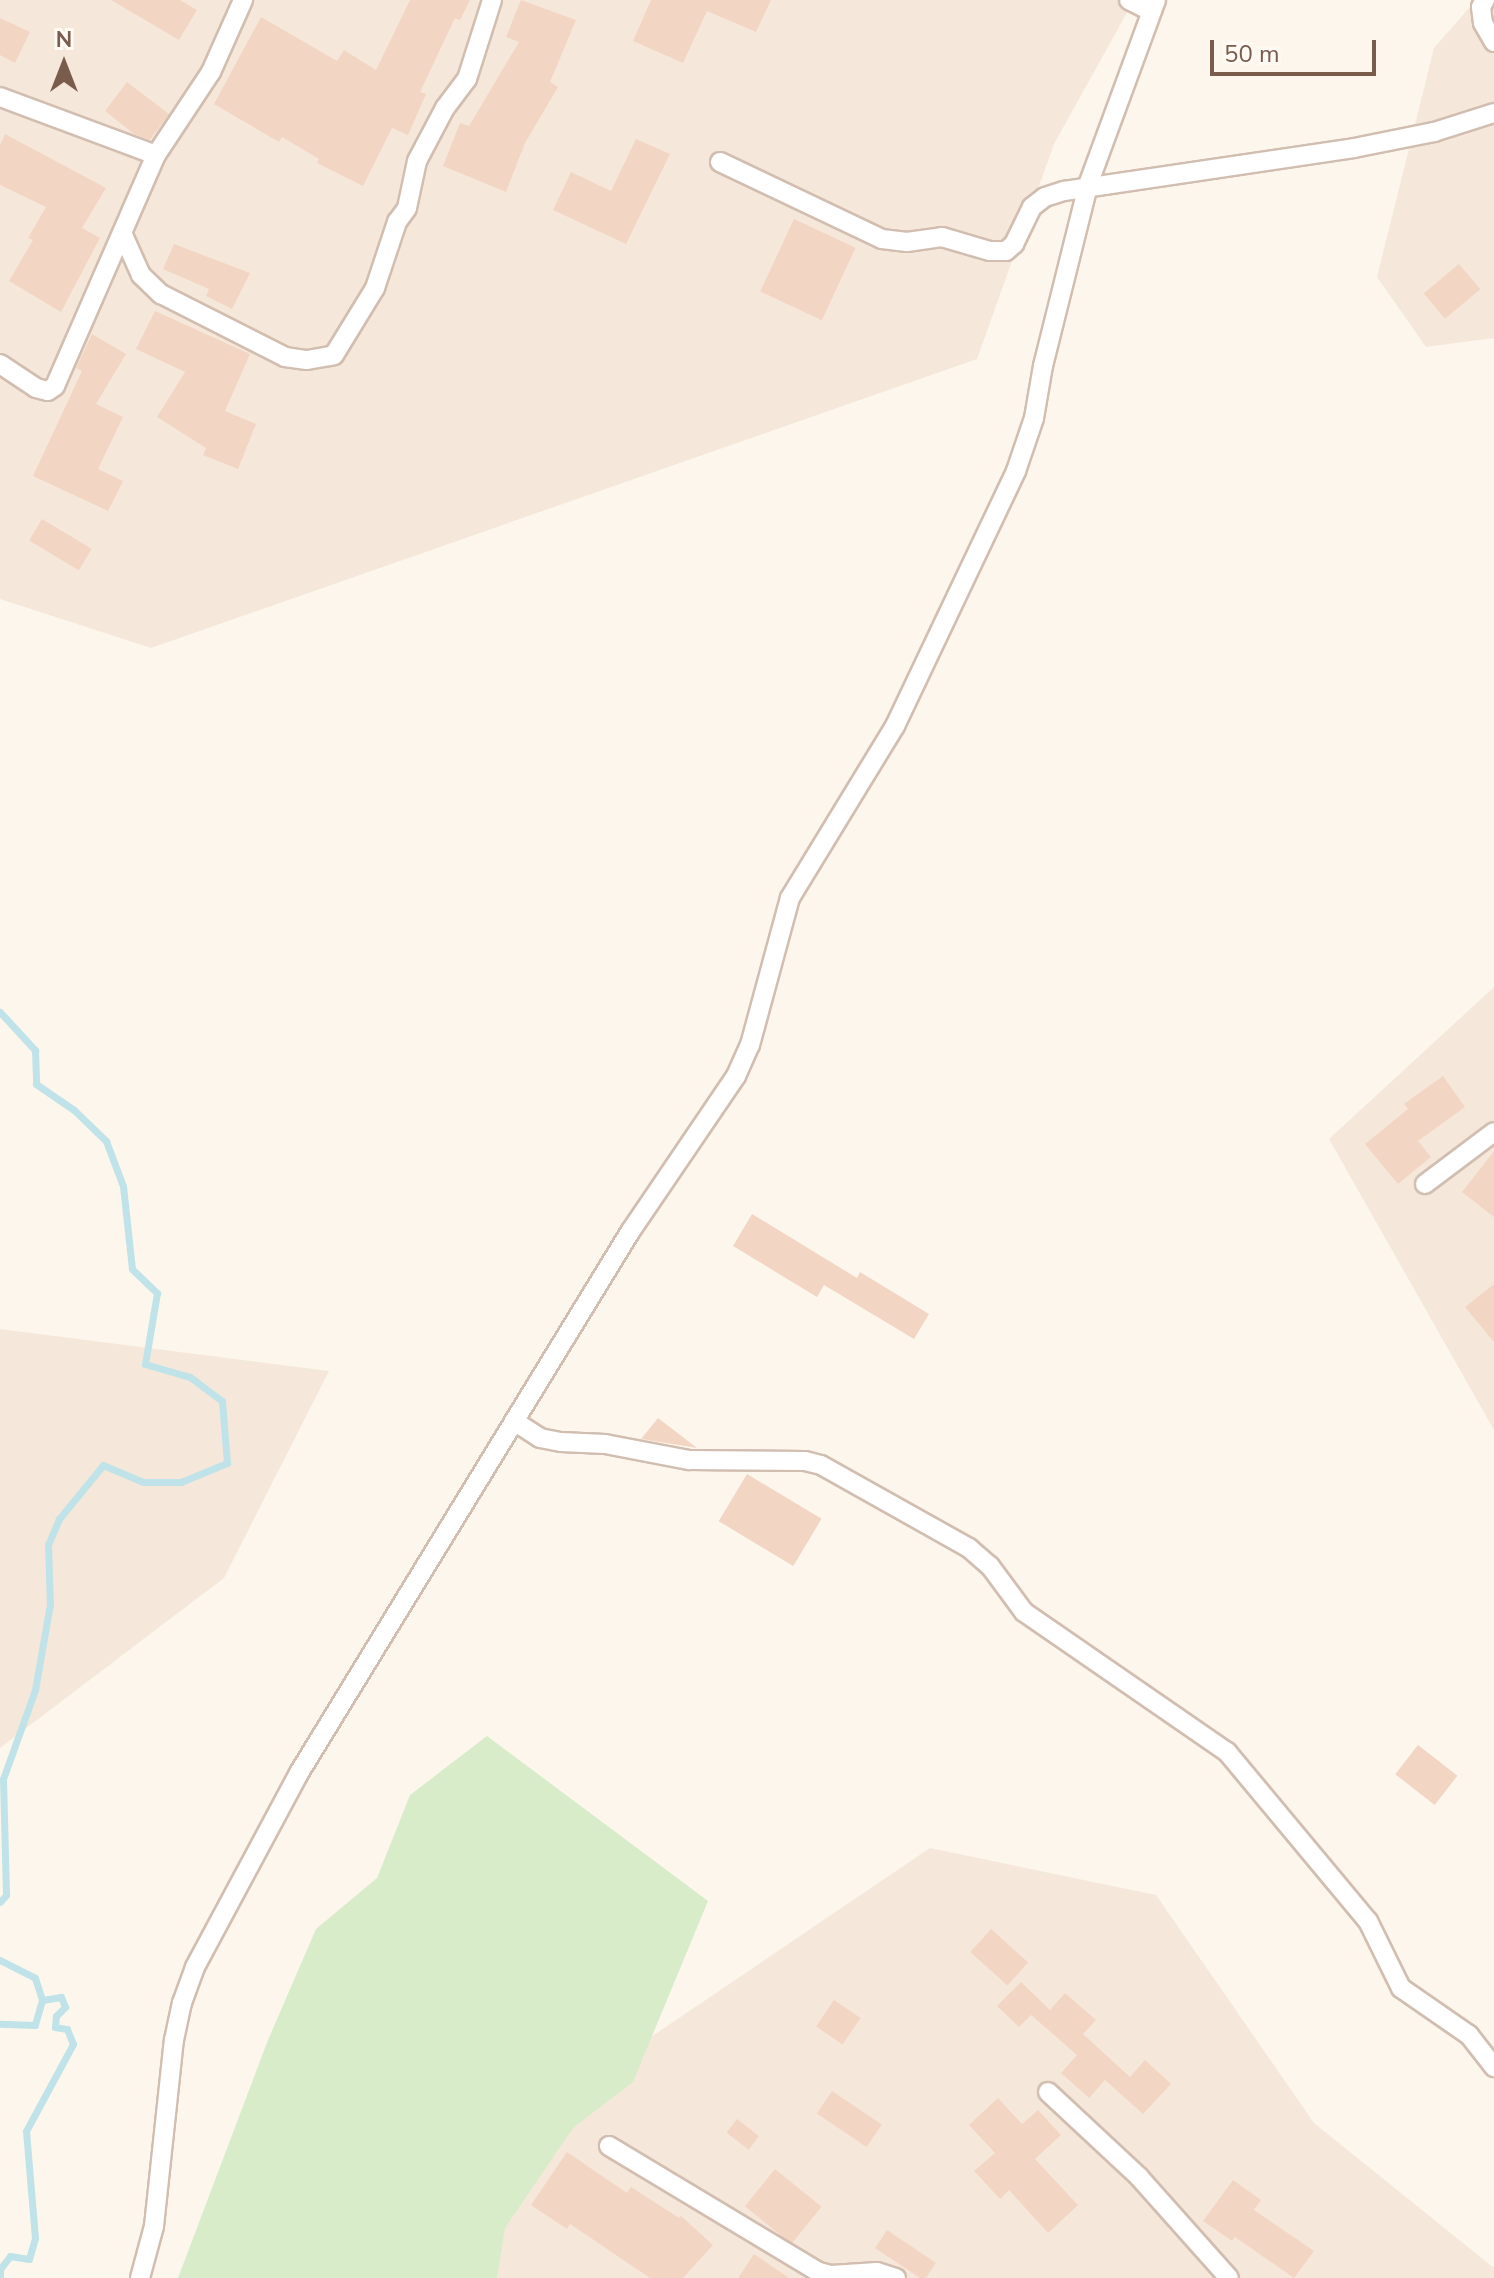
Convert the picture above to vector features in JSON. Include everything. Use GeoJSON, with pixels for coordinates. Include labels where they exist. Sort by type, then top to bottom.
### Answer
{"type":"FeatureCollection","features":[{"type":"Feature","properties":{"kind":"street"},"geometry":{"type":"LineString","coordinates":[[0,364],[36,388],[48,391],[55,386],[156,155],[211,72],[243,0]]}},
{"type":"Feature","properties":{"kind":"street"},"geometry":{"type":"LineString","coordinates":[[123,235],[141,275],[161,294],[285,357],[307,360],[334,355],[375,288],[397,222],[407,208],[417,161],[445,108],[467,79],[492,0]]}},
{"type":"Feature","properties":{"kind":"street"},"geometry":{"type":"LineString","coordinates":[[140,2278],[154,2226],[174,2040],[182,2003],[195,1967],[299,1773],[630,1232],[736,1076],[750,1045],[790,898],[884,747],[1016,471],[1034,418],[1043,366],[1088,185],[1153,5],[1129,0]]}},
{"type":"Feature","properties":{"kind":"street"},"geometry":{"type":"LineString","coordinates":[[1485,0],[1481,7],[1483,23],[1494,42]]}},
{"type":"Feature","properties":{"kind":"street"},"geometry":{"type":"LineString","coordinates":[[0,97],[156,155]]}},
{"type":"Feature","properties":{"kind":"street"},"geometry":{"type":"LineString","coordinates":[[720,162],[882,239],[907,242],[942,237],[990,251],[1006,251],[1014,244],[1032,207],[1045,197],[1088,185],[1354,148],[1434,132],[1494,113]]}},
{"type":"Feature","properties":{"kind":"street"},"geometry":{"type":"LineString","coordinates":[[1425,1184],[1494,1132]]}},
{"type":"Feature","properties":{"kind":"street"},"geometry":{"type":"LineString","coordinates":[[514,1421],[540,1438],[605,1444],[689,1460],[805,1461],[821,1465],[969,1548],[990,1566],[1024,1612],[1227,1752],[1368,1921],[1401,1988],[1469,2035],[1494,2067]]}},
{"type":"Feature","properties":{"kind":"street"},"geometry":{"type":"LineString","coordinates":[[1048,2092],[1139,2177],[1229,2278]]}},
{"type":"Feature","properties":{"kind":"street"},"geometry":{"type":"LineString","coordinates":[[609,2146],[819,2272],[831,2275],[877,2272],[896,2278]]}},
{"type":"Feature","properties":{"kind":"shaded area"},"geometry":{"type":"Polygon","coordinates":[[[0,0],[1134,0],[1054,144],[977,359],[151,648],[0,599],[0,0]]]}},
{"type":"Feature","properties":{"kind":"shaded area"},"geometry":{"type":"Polygon","coordinates":[[[1476,0],[1494,0],[1494,338],[1426,347],[1377,277],[1434,48],[1476,0]]]}},
{"type":"Feature","properties":{"kind":"shaded area"},"geometry":{"type":"Polygon","coordinates":[[[1494,987],[1494,1430],[1329,1139],[1494,987]]]}},
{"type":"Feature","properties":{"kind":"shaded area"},"geometry":{"type":"Polygon","coordinates":[[[0,1329],[329,1371],[224,1578],[0,1748],[0,1329]]]}},
{"type":"Feature","properties":{"kind":"shaded area"},"geometry":{"type":"Polygon","coordinates":[[[930,1848],[1156,1895],[1314,2123],[1494,2268],[1494,2278],[433,2278],[549,2106],[930,1848]]]}},
{"type":"Feature","properties":{"kind":"green space"},"geometry":{"type":"Polygon","coordinates":[[[487,1736],[708,1901],[633,2082],[573,2128],[505,2228],[497,2278],[178,2278],[268,2040],[316,1929],[377,1878],[410,1795],[487,1736]]]}},
{"type":"Feature","properties":{"kind":"building"},"geometry":{"type":"Polygon","coordinates":[[[111,0],[180,0],[197,10],[179,40],[111,0]]]}},
{"type":"Feature","properties":{"kind":"building"},"geometry":{"type":"Polygon","coordinates":[[[410,0],[470,0],[460,20],[455,18],[420,92],[426,94],[408,135],[392,128],[363,186],[317,163],[319,159],[282,137],[279,142],[214,104],[261,17],[337,61],[344,50],[376,70],[410,0]]]}},
{"type":"Feature","properties":{"kind":"building"},"geometry":{"type":"Polygon","coordinates":[[[521,0],[576,20],[550,82],[558,87],[525,143],[506,192],[443,166],[460,123],[469,126],[519,42],[506,37],[521,0]]]}},
{"type":"Feature","properties":{"kind":"building"},"geometry":{"type":"Polygon","coordinates":[[[651,0],[771,0],[756,32],[707,11],[683,63],[633,41],[651,0]]]}},
{"type":"Feature","properties":{"kind":"building"},"geometry":{"type":"Polygon","coordinates":[[[0,18],[30,32],[15,63],[0,55],[0,18]]]}},
{"type":"Feature","properties":{"kind":"building"},"geometry":{"type":"Polygon","coordinates":[[[127,82],[169,114],[150,140],[134,134],[105,111],[127,82]]]}},
{"type":"Feature","properties":{"kind":"building"},"geometry":{"type":"Polygon","coordinates":[[[5,134],[106,188],[82,228],[100,238],[61,312],[9,281],[33,240],[28,238],[46,207],[0,185],[0,145],[5,134]]]}},
{"type":"Feature","properties":{"kind":"building"},"geometry":{"type":"Polygon","coordinates":[[[636,139],[670,154],[626,244],[553,210],[571,172],[611,191],[636,139]]]}},
{"type":"Feature","properties":{"kind":"building"},"geometry":{"type":"Polygon","coordinates":[[[794,219],[856,248],[822,320],[760,292],[794,219]]]}},
{"type":"Feature","properties":{"kind":"building"},"geometry":{"type":"Polygon","coordinates":[[[174,244],[250,273],[232,309],[206,296],[209,289],[163,269],[174,244]]]}},
{"type":"Feature","properties":{"kind":"building"},"geometry":{"type":"Polygon","coordinates":[[[1459,264],[1480,289],[1445,319],[1424,294],[1459,264]]]}},
{"type":"Feature","properties":{"kind":"building"},"geometry":{"type":"Polygon","coordinates":[[[155,311],[250,354],[225,411],[256,424],[238,469],[203,455],[206,448],[157,417],[185,372],[136,349],[155,311]]]}},
{"type":"Feature","properties":{"kind":"building"},"geometry":{"type":"Polygon","coordinates":[[[92,334],[126,354],[96,404],[123,417],[98,469],[123,481],[108,511],[33,476],[82,371],[76,368],[92,334]]]}},
{"type":"Feature","properties":{"kind":"building"},"geometry":{"type":"Polygon","coordinates":[[[42,519],[92,549],[79,570],[29,540],[42,519]]]}},
{"type":"Feature","properties":{"kind":"building"},"geometry":{"type":"Polygon","coordinates":[[[1443,1076],[1465,1107],[1418,1141],[1431,1157],[1398,1184],[1365,1144],[1408,1109],[1404,1104],[1443,1076]]]}},
{"type":"Feature","properties":{"kind":"building"},"geometry":{"type":"Polygon","coordinates":[[[1494,1151],[1494,1217],[1462,1192],[1494,1151]]]}},
{"type":"Feature","properties":{"kind":"building"},"geometry":{"type":"Polygon","coordinates":[[[752,1214],[857,1278],[860,1272],[929,1314],[914,1339],[824,1285],[817,1297],[733,1246],[752,1214]]]}},
{"type":"Feature","properties":{"kind":"building"},"geometry":{"type":"Polygon","coordinates":[[[1494,1284],[1494,1342],[1465,1307],[1494,1284]]]}},
{"type":"Feature","properties":{"kind":"building"},"geometry":{"type":"Polygon","coordinates":[[[658,1418],[697,1448],[641,1439],[658,1418]]]}},
{"type":"Feature","properties":{"kind":"building"},"geometry":{"type":"Polygon","coordinates":[[[747,1474],[822,1519],[793,1566],[719,1521],[747,1474]]]}},
{"type":"Feature","properties":{"kind":"building"},"geometry":{"type":"Polygon","coordinates":[[[1418,1745],[1457,1776],[1435,1805],[1395,1774],[1418,1745]]]}},
{"type":"Feature","properties":{"kind":"building"},"geometry":{"type":"Polygon","coordinates":[[[991,1929],[1028,1962],[1007,1985],[970,1952],[991,1929]]]}},
{"type":"Feature","properties":{"kind":"building"},"geometry":{"type":"Polygon","coordinates":[[[1021,1982],[1050,2010],[1065,1993],[1096,2020],[1083,2034],[1130,2077],[1145,2060],[1171,2084],[1143,2114],[1105,2080],[1089,2098],[1061,2073],[1077,2055],[1031,2015],[1019,2027],[997,2006],[1021,1982]]]}},
{"type":"Feature","properties":{"kind":"building"},"geometry":{"type":"Polygon","coordinates":[[[834,2000],[861,2018],[843,2044],[816,2027],[834,2000]]]}},
{"type":"Feature","properties":{"kind":"building"},"geometry":{"type":"Polygon","coordinates":[[[832,2091],[882,2125],[867,2147],[817,2113],[832,2091]]]}},
{"type":"Feature","properties":{"kind":"building"},"geometry":{"type":"Polygon","coordinates":[[[998,2098],[1022,2124],[1038,2110],[1061,2135],[1035,2159],[1078,2205],[1048,2233],[1009,2190],[1000,2199],[974,2171],[995,2153],[969,2125],[998,2098]]]}},
{"type":"Feature","properties":{"kind":"building"},"geometry":{"type":"Polygon","coordinates":[[[737,2119],[759,2136],[749,2150],[727,2132],[737,2119]]]}},
{"type":"Feature","properties":{"kind":"building"},"geometry":{"type":"Polygon","coordinates":[[[567,2152],[627,2193],[631,2187],[679,2218],[681,2216],[713,2245],[683,2278],[650,2278],[570,2224],[567,2229],[531,2205],[567,2152]]]}},
{"type":"Feature","properties":{"kind":"building"},"geometry":{"type":"Polygon","coordinates":[[[775,2169],[822,2207],[791,2244],[745,2206],[775,2169]]]}},
{"type":"Feature","properties":{"kind":"building"},"geometry":{"type":"Polygon","coordinates":[[[1233,2180],[1261,2200],[1254,2210],[1314,2251],[1294,2278],[1235,2237],[1232,2241],[1203,2221],[1233,2180]]]}},
{"type":"Feature","properties":{"kind":"building"},"geometry":{"type":"Polygon","coordinates":[[[887,2230],[936,2263],[926,2278],[920,2278],[875,2248],[887,2230]]]}},
{"type":"Feature","properties":{"kind":"building"},"geometry":{"type":"Polygon","coordinates":[[[754,2254],[789,2278],[738,2278],[754,2254]]]}},
{"type":"Feature","properties":{"kind":"waterway"},"geometry":{"type":"LineString","coordinates":[[0,1012],[35,1050],[36,1084],[74,1110],[106,1141],[123,1186],[132,1269],[157,1293],[145,1364],[190,1377],[222,1401],[227,1463],[181,1482],[143,1482],[103,1465],[59,1519],[48,1545],[50,1604],[35,1690],[3,1779],[6,1895],[0,1902]]}},
{"type":"Feature","properties":{"kind":"waterway"},"geometry":{"type":"LineString","coordinates":[[0,1960],[35,1978],[42,2000],[35,2025],[0,2024]]}},
{"type":"Feature","properties":{"kind":"waterway"},"geometry":{"type":"LineString","coordinates":[[0,2278],[0,2269],[10,2256],[29,2259],[35,2238],[26,2131],[73,2044],[67,2029],[55,2027],[56,2016],[65,2007],[61,1997],[42,2000]]}}]}
